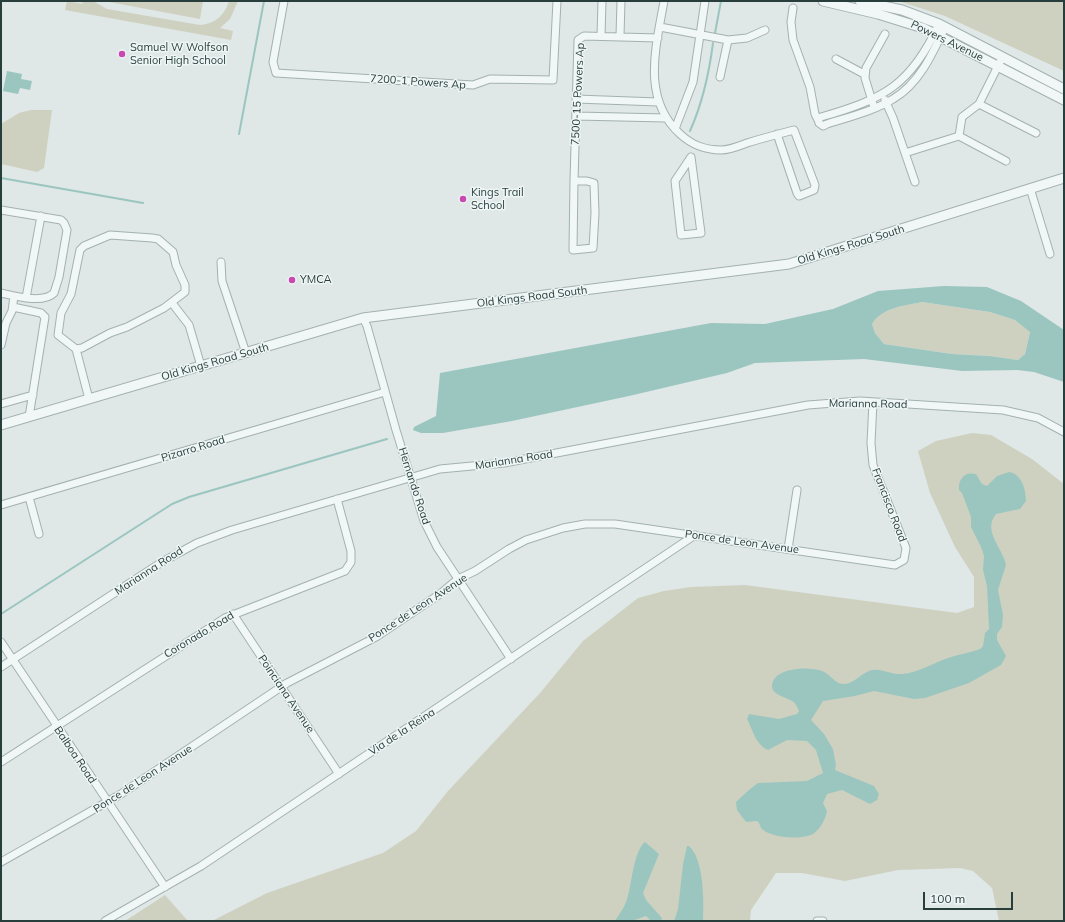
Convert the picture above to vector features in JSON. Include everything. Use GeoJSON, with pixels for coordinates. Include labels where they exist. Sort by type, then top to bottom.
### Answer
{"type":"FeatureCollection","features":[{"type":"Feature","properties":{"kind":"street","name":"7200-1 Powers Ap"},"geometry":{"type":"LineString","coordinates":[[284,1],[273,62],[276,73],[473,85],[490,79],[554,80],[558,1]]}},
{"type":"Feature","properties":{"kind":"street"},"geometry":{"type":"LineString","coordinates":[[601,36],[602,1]]}},
{"type":"Feature","properties":{"kind":"street"},"geometry":{"type":"LineString","coordinates":[[620,36],[621,1]]}},
{"type":"Feature","properties":{"kind":"street"},"geometry":{"type":"LineString","coordinates":[[664,1],[654,71],[658,102],[666,118],[675,129],[690,142],[706,149],[728,149],[776,134],[794,130],[815,185],[814,190],[799,196],[776,134]]}},
{"type":"Feature","properties":{"kind":"street"},"geometry":{"type":"LineString","coordinates":[[675,129],[693,82],[705,1]]}},
{"type":"Feature","properties":{"kind":"street","name":"Powers Avenue"},"geometry":{"type":"LineString","coordinates":[[823,1],[907,21],[1064,100]]}},
{"type":"Feature","properties":{"kind":"street","name":"Powers Avenue"},"geometry":{"type":"LineString","coordinates":[[860,1],[902,10],[942,26],[1064,89]]}},
{"type":"Feature","properties":{"kind":"street"},"geometry":{"type":"LineString","coordinates":[[793,8],[791,22],[793,40],[810,87],[815,114],[823,126],[886,103],[907,88],[916,78],[942,26]]}},
{"type":"Feature","properties":{"kind":"street"},"geometry":{"type":"LineString","coordinates":[[660,27],[728,40],[747,38],[765,30]]}},
{"type":"Feature","properties":{"kind":"street"},"geometry":{"type":"LineString","coordinates":[[874,108],[864,74],[885,34]]}},
{"type":"Feature","properties":{"kind":"street"},"geometry":{"type":"LineString","coordinates":[[818,120],[821,117],[883,94],[907,74],[937,35]]}},
{"type":"Feature","properties":{"kind":"street","name":"7500-15 Powers Ap"},"geometry":{"type":"LineString","coordinates":[[574,181],[587,181],[594,184],[595,213],[593,248],[573,250],[574,181],[578,40],[584,36],[658,38]]}},
{"type":"Feature","properties":{"kind":"street"},"geometry":{"type":"LineString","coordinates":[[720,78],[728,40]]}},
{"type":"Feature","properties":{"kind":"street"},"geometry":{"type":"LineString","coordinates":[[959,136],[962,117],[979,104],[1003,57]]}},
{"type":"Feature","properties":{"kind":"street"},"geometry":{"type":"LineString","coordinates":[[836,59],[864,74]]}},
{"type":"Feature","properties":{"kind":"street"},"geometry":{"type":"LineString","coordinates":[[883,94],[915,182]]}},
{"type":"Feature","properties":{"kind":"street"},"geometry":{"type":"LineString","coordinates":[[576,99],[658,102]]}},
{"type":"Feature","properties":{"kind":"street"},"geometry":{"type":"LineString","coordinates":[[979,104],[1036,133]]}},
{"type":"Feature","properties":{"kind":"street"},"geometry":{"type":"LineString","coordinates":[[576,116],[666,118]]}},
{"type":"Feature","properties":{"kind":"street"},"geometry":{"type":"LineString","coordinates":[[905,153],[959,136],[1006,161]]}},
{"type":"Feature","properties":{"kind":"street"},"geometry":{"type":"LineString","coordinates":[[690,142],[690,157],[701,233],[681,235],[675,181],[690,157]]}},
{"type":"Feature","properties":{"kind":"street","name":"Old Kings Road South"},"geometry":{"type":"LineString","coordinates":[[1,425],[363,318],[789,264],[1064,178]]}},
{"type":"Feature","properties":{"kind":"street"},"geometry":{"type":"LineString","coordinates":[[1030,188],[1050,254]]}},
{"type":"Feature","properties":{"kind":"street"},"geometry":{"type":"LineString","coordinates":[[1,210],[61,220],[67,230],[57,287],[52,296],[45,298],[26,298],[1,293]]}},
{"type":"Feature","properties":{"kind":"street"},"geometry":{"type":"LineString","coordinates":[[26,298],[41,216]]}},
{"type":"Feature","properties":{"kind":"street"},"geometry":{"type":"LineString","coordinates":[[76,349],[82,348],[110,333],[127,328],[172,303],[185,292],[185,285],[176,265],[173,252],[169,248],[158,239],[110,235],[96,240],[80,250],[71,294],[63,309],[58,335],[76,349],[89,399]]}},
{"type":"Feature","properties":{"kind":"street"},"geometry":{"type":"LineString","coordinates":[[220,262],[222,281],[246,353]]}},
{"type":"Feature","properties":{"kind":"street"},"geometry":{"type":"LineString","coordinates":[[1,344],[6,323],[13,307],[14,296]]}},
{"type":"Feature","properties":{"kind":"street"},"geometry":{"type":"LineString","coordinates":[[172,303],[189,325],[201,366]]}},
{"type":"Feature","properties":{"kind":"street"},"geometry":{"type":"LineString","coordinates":[[13,307],[41,313],[45,316],[29,417]]}},
{"type":"Feature","properties":{"kind":"street","name":"Hernando Road"},"geometry":{"type":"LineString","coordinates":[[363,318],[416,499],[429,532],[511,659]]}},
{"type":"Feature","properties":{"kind":"street","name":"Pizarro Road"},"geometry":{"type":"LineString","coordinates":[[1,505],[385,392]]}},
{"type":"Feature","properties":{"kind":"street"},"geometry":{"type":"LineString","coordinates":[[1,404],[33,395]]}},
{"type":"Feature","properties":{"kind":"street","name":"Marianna Road"},"geometry":{"type":"LineString","coordinates":[[1,667],[162,562],[187,548],[232,530],[440,469],[504,463],[808,405],[838,402],[873,402],[1004,410],[1038,418],[1064,432]]}},
{"type":"Feature","properties":{"kind":"street","name":"Francisco Road"},"geometry":{"type":"LineString","coordinates":[[873,402],[871,443],[873,466],[906,548],[904,560]]}},
{"type":"Feature","properties":{"kind":"street"},"geometry":{"type":"LineString","coordinates":[[788,549],[797,490]]}},
{"type":"Feature","properties":{"kind":"street"},"geometry":{"type":"LineString","coordinates":[[29,498],[39,534]]}},
{"type":"Feature","properties":{"kind":"street","name":"Coronado Road"},"geometry":{"type":"LineString","coordinates":[[1,762],[213,624],[233,614],[345,570],[351,562],[351,551],[337,500]]}},
{"type":"Feature","properties":{"kind":"street","name":"Ponce de Leon Avenue"},"geometry":{"type":"LineString","coordinates":[[1,862],[108,802],[281,686],[382,633],[440,594],[458,579],[526,540],[578,525],[615,524],[895,565],[904,560]]}},
{"type":"Feature","properties":{"kind":"street","name":"Via de la Reina"},"geometry":{"type":"LineString","coordinates":[[105,921],[201,866],[695,535]]}},
{"type":"Feature","properties":{"kind":"street","name":"Poinciana Avenue"},"geometry":{"type":"LineString","coordinates":[[233,614],[339,774]]}},
{"type":"Feature","properties":{"kind":"street","name":"Balboa Road"},"geometry":{"type":"LineString","coordinates":[[1,642],[56,727],[165,887]]}},
{"type":"Feature","properties":{"kind":"street"},"geometry":{"type":"LineString","coordinates":[[817,921],[823,921]]}},
{"type":"Feature","properties":{"kind":"shaded area"},"geometry":{"type":"Polygon","coordinates":[[[67,1],[83,4],[81,1],[93,1],[107,9],[200,25],[210,23],[219,18],[225,11],[229,1],[238,1],[230,19],[220,28],[233,31],[231,40],[65,10],[67,1]]]}},
{"type":"Feature","properties":{"kind":"shaded area"},"geometry":{"type":"Polygon","coordinates":[[[104,1],[203,1],[200,19],[104,1]]]}},
{"type":"Feature","properties":{"kind":"shaded area"},"geometry":{"type":"Polygon","coordinates":[[[898,1],[1064,1],[1064,71],[945,16],[898,1]]]}},
{"type":"Feature","properties":{"kind":"shaded area"},"geometry":{"type":"Polygon","coordinates":[[[7,71],[22,74],[21,79],[32,81],[30,90],[20,88],[18,94],[3,91],[7,71]]]}},
{"type":"Feature","properties":{"kind":"shaded area"},"geometry":{"type":"Polygon","coordinates":[[[31,110],[52,110],[44,168],[37,172],[1,164],[1,124],[19,113],[31,110]]]}},
{"type":"Feature","properties":{"kind":"shaded area"},"geometry":{"type":"Polygon","coordinates":[[[944,286],[987,287],[1021,301],[1064,330],[1064,382],[1034,372],[1017,370],[962,371],[864,359],[755,363],[727,373],[512,421],[443,433],[421,433],[413,430],[414,427],[436,416],[440,373],[711,323],[765,324],[833,309],[878,291],[944,286]],[[922,302],[894,308],[882,314],[872,324],[875,333],[884,344],[952,354],[990,356],[1018,360],[1025,354],[1030,332],[1015,320],[990,312],[922,302]]]}},
{"type":"Feature","properties":{"kind":"shaded area"},"geometry":{"type":"Polygon","coordinates":[[[922,302],[990,312],[1015,320],[1030,331],[1025,354],[1018,360],[990,356],[952,354],[884,344],[875,333],[872,324],[877,318],[894,308],[922,302]]]}},
{"type":"Feature","properties":{"kind":"shaded area"},"geometry":{"type":"Polygon","coordinates":[[[972,433],[991,435],[1032,459],[1064,484],[1064,921],[999,921],[992,888],[973,871],[960,868],[898,870],[845,881],[802,873],[776,873],[751,910],[750,921],[212,921],[267,893],[383,853],[416,831],[448,791],[540,693],[583,641],[638,598],[664,591],[691,587],[745,585],[957,613],[974,607],[974,577],[955,547],[930,493],[918,451],[936,441],[972,433]]]}},
{"type":"Feature","properties":{"kind":"shaded area"},"geometry":{"type":"Polygon","coordinates":[[[1009,472],[1013,473],[1020,479],[1024,488],[1026,501],[1020,509],[996,514],[992,520],[992,533],[1006,565],[998,590],[1003,615],[1002,627],[997,634],[997,640],[1006,656],[1001,665],[969,683],[925,698],[914,699],[874,691],[855,696],[823,701],[811,720],[824,734],[833,749],[836,765],[835,770],[874,786],[879,794],[877,800],[870,804],[842,790],[827,794],[823,803],[827,811],[825,818],[818,829],[813,834],[808,836],[779,836],[766,832],[757,821],[746,822],[737,810],[736,802],[758,783],[807,781],[823,773],[816,750],[807,741],[787,740],[768,750],[757,740],[747,719],[749,714],[779,719],[797,714],[799,711],[796,705],[776,693],[772,688],[774,679],[779,675],[793,669],[816,669],[825,672],[838,683],[845,684],[852,682],[868,671],[872,670],[880,670],[898,674],[914,672],[956,655],[980,649],[983,646],[985,633],[989,629],[987,586],[983,570],[984,556],[971,527],[971,517],[962,493],[959,490],[959,486],[963,477],[968,474],[976,474],[982,484],[987,486],[997,476],[1009,472]]]}},
{"type":"Feature","properties":{"kind":"shaded area"},"geometry":{"type":"Polygon","coordinates":[[[645,842],[659,854],[643,893],[646,900],[662,918],[661,921],[651,921],[646,916],[632,921],[615,921],[626,902],[635,860],[645,842]]]}},
{"type":"Feature","properties":{"kind":"shaded area"},"geometry":{"type":"Polygon","coordinates":[[[687,846],[689,846],[694,852],[698,860],[703,892],[703,921],[674,921],[678,909],[683,864],[687,846]]]}},
{"type":"Feature","properties":{"kind":"shaded area"},"geometry":{"type":"Polygon","coordinates":[[[165,895],[188,921],[125,921],[165,895]]]}},
{"type":"Feature","properties":{"kind":"waterway"},"geometry":{"type":"LineString","coordinates":[[239,134],[264,1]]}},
{"type":"Feature","properties":{"kind":"waterway"},"geometry":{"type":"LineString","coordinates":[[715,33],[721,1]]}},
{"type":"Feature","properties":{"kind":"waterway"},"geometry":{"type":"LineString","coordinates":[[690,131],[699,109],[705,88],[713,43]]}},
{"type":"Feature","properties":{"kind":"waterway"},"geometry":{"type":"LineString","coordinates":[[1,178],[143,203]]}},
{"type":"Feature","properties":{"kind":"waterway"},"geometry":{"type":"LineString","coordinates":[[1,614],[172,504],[189,497],[387,439]]}},
{"type":"Feature","properties":{"kind":"place","name":"Samuel W Wolfson Senior High School"},"geometry":{"type":"Point","coordinates":[122,54]}},
{"type":"Feature","properties":{"kind":"place","name":"Kings Trail School"},"geometry":{"type":"Point","coordinates":[463,199]}},
{"type":"Feature","properties":{"kind":"place","name":"YMCA"},"geometry":{"type":"Point","coordinates":[292,280]}}]}
